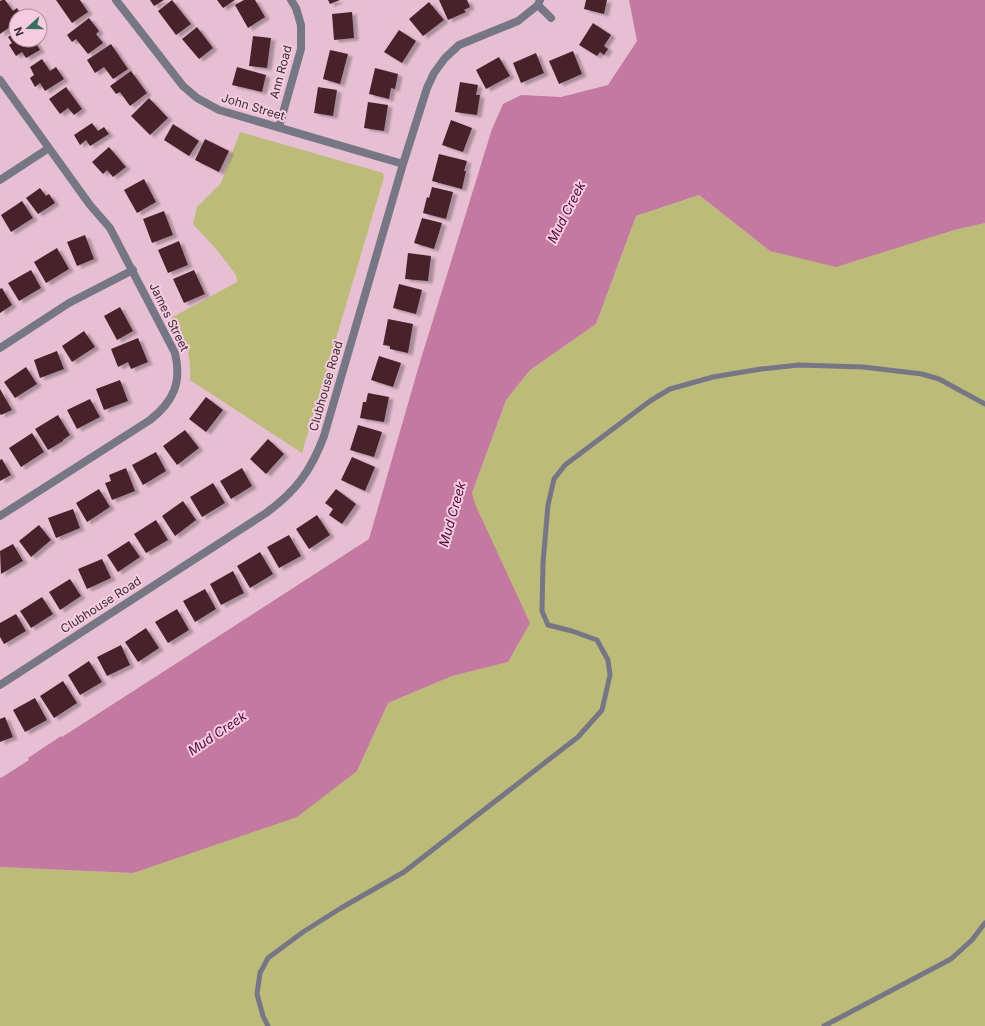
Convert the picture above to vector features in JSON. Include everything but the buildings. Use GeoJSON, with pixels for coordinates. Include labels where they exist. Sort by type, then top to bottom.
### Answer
{"type":"FeatureCollection","features":[{"type":"Feature","properties":{"kind":"street","name":"John Street"},"geometry":{"type":"LineString","coordinates":[[116,0],[183,86],[197,98],[219,110],[403,164]]}},
{"type":"Feature","properties":{"kind":"street","name":"Ann Road"},"geometry":{"type":"LineString","coordinates":[[279,127],[301,49],[301,25],[296,8],[291,0]]}},
{"type":"Feature","properties":{"kind":"street"},"geometry":{"type":"LineString","coordinates":[[539,3],[551,18]]}},
{"type":"Feature","properties":{"kind":"street","name":"Clubhouse Road"},"geometry":{"type":"LineString","coordinates":[[0,685],[266,513],[297,486],[316,458],[324,436],[403,164],[427,88],[434,72],[459,44],[518,21],[539,3]]}},
{"type":"Feature","properties":{"kind":"street","name":"James Street"},"geometry":{"type":"LineString","coordinates":[[0,80],[90,205],[110,228],[175,353],[178,367],[178,377],[172,396],[161,411],[150,420],[0,516]]}},
{"type":"Feature","properties":{"kind":"street"},"geometry":{"type":"LineString","coordinates":[[0,180],[49,148]]}},
{"type":"Feature","properties":{"kind":"street"},"geometry":{"type":"LineString","coordinates":[[0,348],[69,303],[133,270]]}},
{"type":"Feature","properties":{"kind":"lane"},"geometry":{"type":"LineString","coordinates":[[268,1026],[257,994],[260,973],[268,958],[303,932],[341,908],[404,872],[578,737],[602,710],[610,675],[608,660],[604,650],[597,640],[548,624],[542,611],[543,563],[548,505],[554,479],[566,465],[656,397],[670,389],[713,377],[761,369],[799,365],[863,367],[922,374],[939,379],[985,404]]}},
{"type":"Feature","properties":{"kind":"lane"},"geometry":{"type":"LineString","coordinates":[[824,1026],[951,959],[972,940],[985,923]]}},
{"type":"Feature","properties":{"kind":"shaded area"},"geometry":{"type":"Polygon","coordinates":[[[240,132],[383,173],[384,177],[302,453],[190,380],[190,361],[186,347],[171,318],[237,282],[236,275],[217,250],[193,224],[197,207],[221,183],[240,132]]]}},
{"type":"Feature","properties":{"kind":"shaded area"},"geometry":{"type":"Polygon","coordinates":[[[699,195],[770,251],[954,230],[985,223],[985,1026],[0,1026],[0,867],[133,873],[357,771],[388,703],[452,676],[508,662],[472,493],[506,400],[530,370],[596,324],[636,216],[699,195]]]}},
{"type":"Feature","properties":{"kind":"water","name":"Mud Creek"},"geometry":{"type":"Polygon","coordinates":[[[629,0],[985,0],[985,223],[954,230],[836,267],[770,251],[699,195],[636,216],[596,324],[530,370],[506,400],[472,493],[475,504],[530,623],[508,662],[452,676],[388,703],[357,771],[297,817],[133,873],[0,867],[0,777],[1,778],[29,760],[28,758],[61,736],[62,737],[369,539],[420,362],[492,129],[503,104],[521,95],[561,97],[608,85],[637,41],[629,0]]]}}]}
